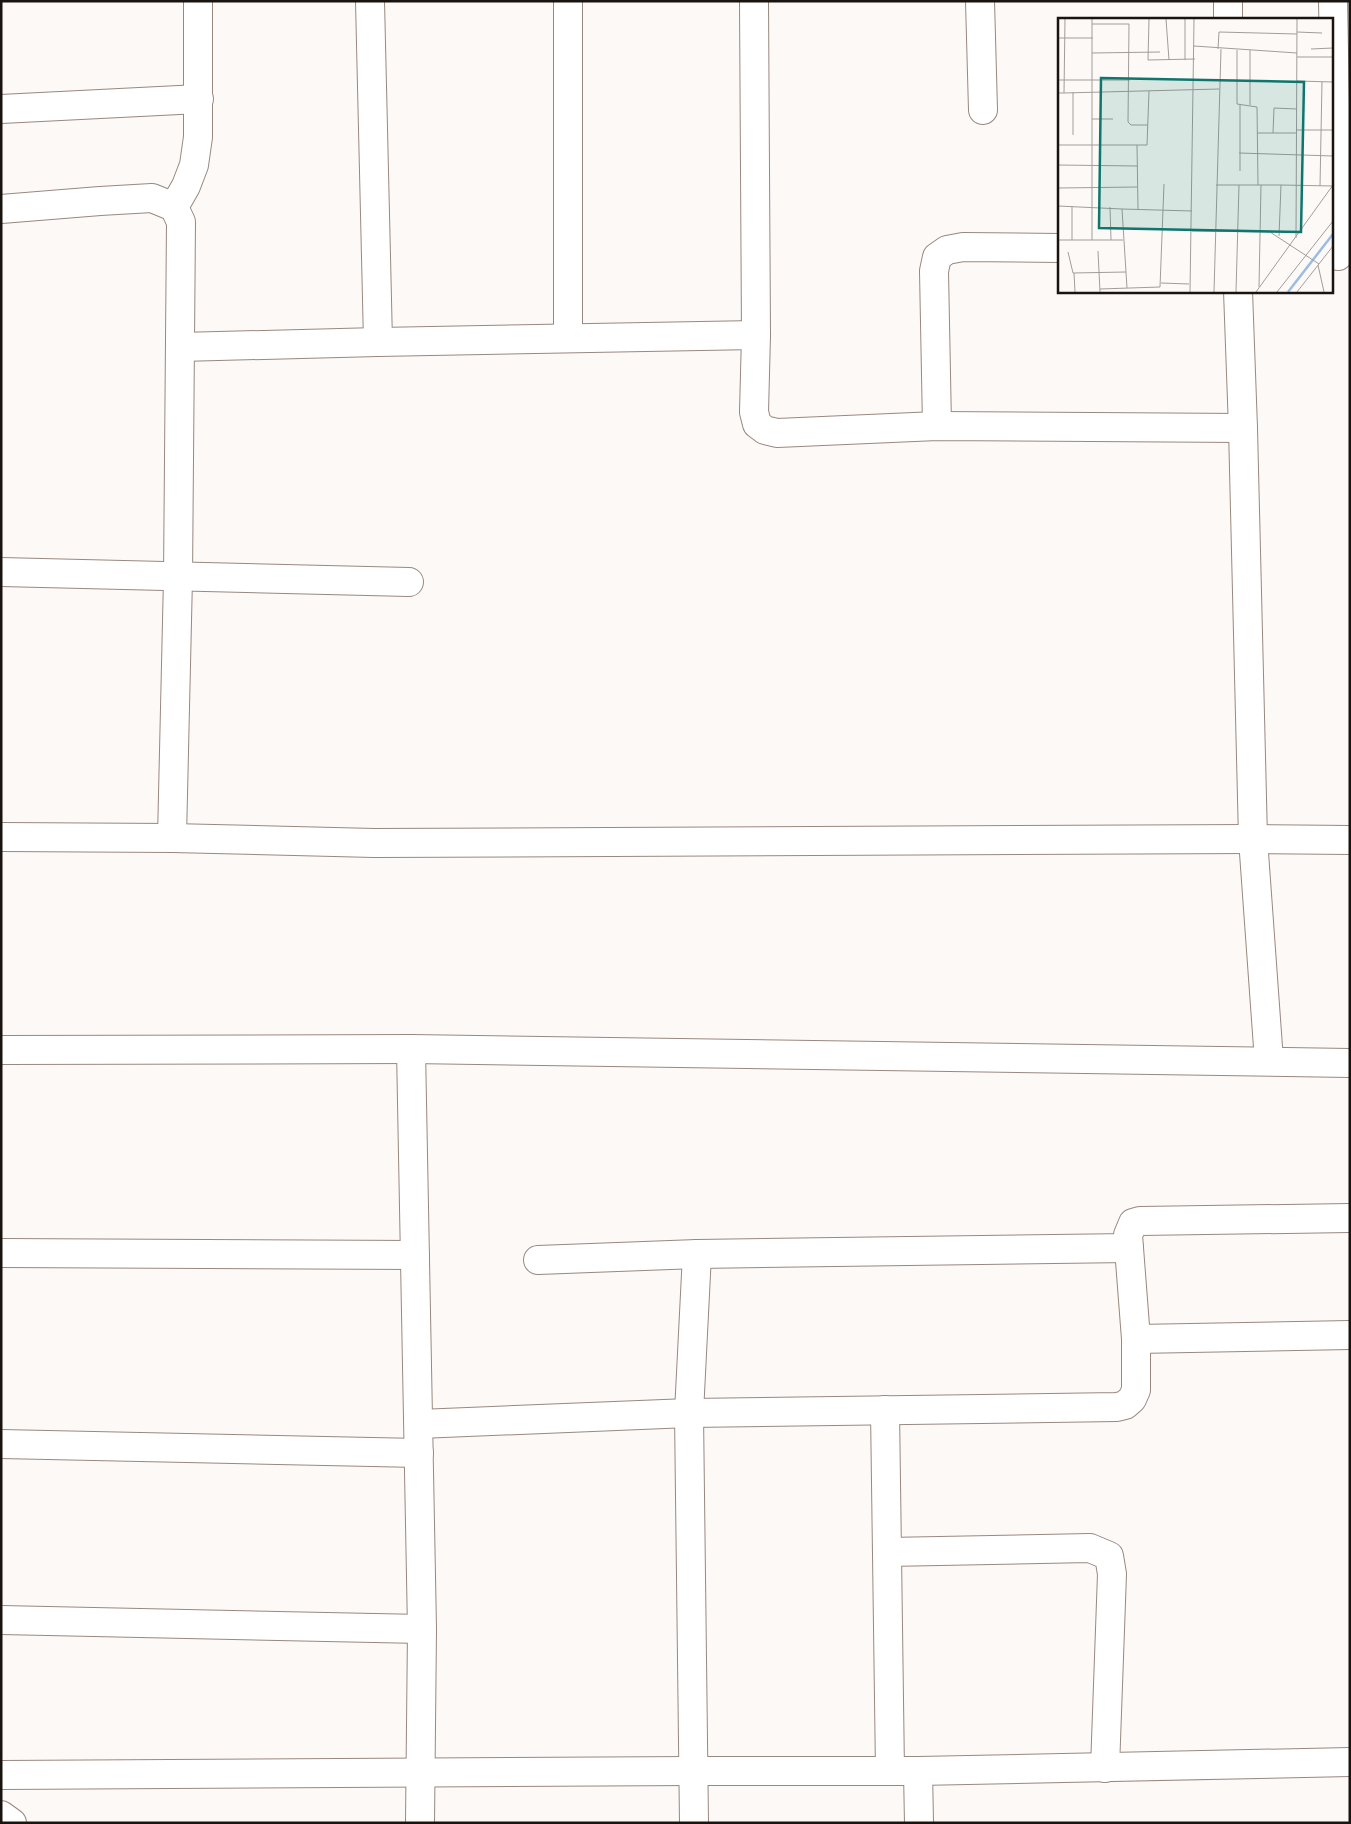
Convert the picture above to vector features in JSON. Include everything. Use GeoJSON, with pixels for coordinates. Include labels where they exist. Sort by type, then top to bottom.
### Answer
{"type":"FeatureCollection","features":[{"type":"Feature","properties":{"kind":"street"},"geometry":{"type":"LineString","coordinates":[[174,207],[186,186],[194,165],[198,137],[198,1]]}},
{"type":"Feature","properties":{"kind":"street"},"geometry":{"type":"LineString","coordinates":[[370,1],[378,342]]}},
{"type":"Feature","properties":{"kind":"street"},"geometry":{"type":"LineString","coordinates":[[568,1],[568,338]]}},
{"type":"Feature","properties":{"kind":"street"},"geometry":{"type":"LineString","coordinates":[[754,1],[756,335],[754,412],[757,424],[765,430],[777,433],[937,426],[1243,428]]}},
{"type":"Feature","properties":{"kind":"street"},"geometry":{"type":"LineString","coordinates":[[980,1],[983,110]]}},
{"type":"Feature","properties":{"kind":"street"},"geometry":{"type":"LineString","coordinates":[[1228,1],[1228,18]]}},
{"type":"Feature","properties":{"kind":"street"},"geometry":{"type":"LineString","coordinates":[[1333,1],[1333,18]]}},
{"type":"Feature","properties":{"kind":"street"},"geometry":{"type":"LineString","coordinates":[[1334,37],[1340,256]]}},
{"type":"Feature","properties":{"kind":"street"},"geometry":{"type":"LineString","coordinates":[[1,108],[199,99]]}},
{"type":"Feature","properties":{"kind":"street"},"geometry":{"type":"LineString","coordinates":[[1,210],[152,198],[174,207],[181,222],[178,578],[172,838]]}},
{"type":"Feature","properties":{"kind":"street"},"geometry":{"type":"LineString","coordinates":[[937,426],[934,271],[937,257],[947,250],[963,247],[1058,248]]}},
{"type":"Feature","properties":{"kind":"street"},"geometry":{"type":"LineString","coordinates":[[1238,292],[1254,839],[1269,1061]]}},
{"type":"Feature","properties":{"kind":"street"},"geometry":{"type":"LineString","coordinates":[[180,348],[378,342],[756,335]]}},
{"type":"Feature","properties":{"kind":"street"},"geometry":{"type":"LineString","coordinates":[[1,572],[178,578],[409,582]]}},
{"type":"Feature","properties":{"kind":"street"},"geometry":{"type":"LineString","coordinates":[[1,837],[172,838],[374,843],[1350,840]]}},
{"type":"Feature","properties":{"kind":"street"},"geometry":{"type":"LineString","coordinates":[[411,1049],[422,1630],[420,1823]]}},
{"type":"Feature","properties":{"kind":"street"},"geometry":{"type":"LineString","coordinates":[[1,1050],[411,1049],[1350,1063]]}},
{"type":"Feature","properties":{"kind":"street"},"geometry":{"type":"LineString","coordinates":[[419,1424],[689,1413],[1116,1407],[1125,1405],[1132,1399],[1136,1390],[1136,1339],[1128,1248],[1130,1226],[1140,1221],[1350,1218]]}},
{"type":"Feature","properties":{"kind":"street"},"geometry":{"type":"LineString","coordinates":[[538,1260],[697,1254],[1128,1248]]}},
{"type":"Feature","properties":{"kind":"street"},"geometry":{"type":"LineString","coordinates":[[1,1253],[415,1255]]}},
{"type":"Feature","properties":{"kind":"street"},"geometry":{"type":"LineString","coordinates":[[694,1823],[689,1413],[697,1254]]}},
{"type":"Feature","properties":{"kind":"street"},"geometry":{"type":"LineString","coordinates":[[1136,1339],[1350,1335]]}},
{"type":"Feature","properties":{"kind":"street"},"geometry":{"type":"LineString","coordinates":[[885,1410],[890,1771]]}},
{"type":"Feature","properties":{"kind":"street"},"geometry":{"type":"LineString","coordinates":[[1,1444],[419,1453]]}},
{"type":"Feature","properties":{"kind":"street"},"geometry":{"type":"LineString","coordinates":[[887,1552],[1090,1548],[1109,1556],[1112,1574],[1105,1768]]}},
{"type":"Feature","properties":{"kind":"street"},"geometry":{"type":"LineString","coordinates":[[1,1620],[422,1630]]}},
{"type":"Feature","properties":{"kind":"street"},"geometry":{"type":"LineString","coordinates":[[1,1775],[918,1771],[1350,1762]]}},
{"type":"Feature","properties":{"kind":"street"},"geometry":{"type":"LineString","coordinates":[[918,1771],[919,1823]]}},
{"type":"Feature","properties":{"kind":"street"},"geometry":{"type":"LineString","coordinates":[[1,1815],[12,1823]]}}]}
